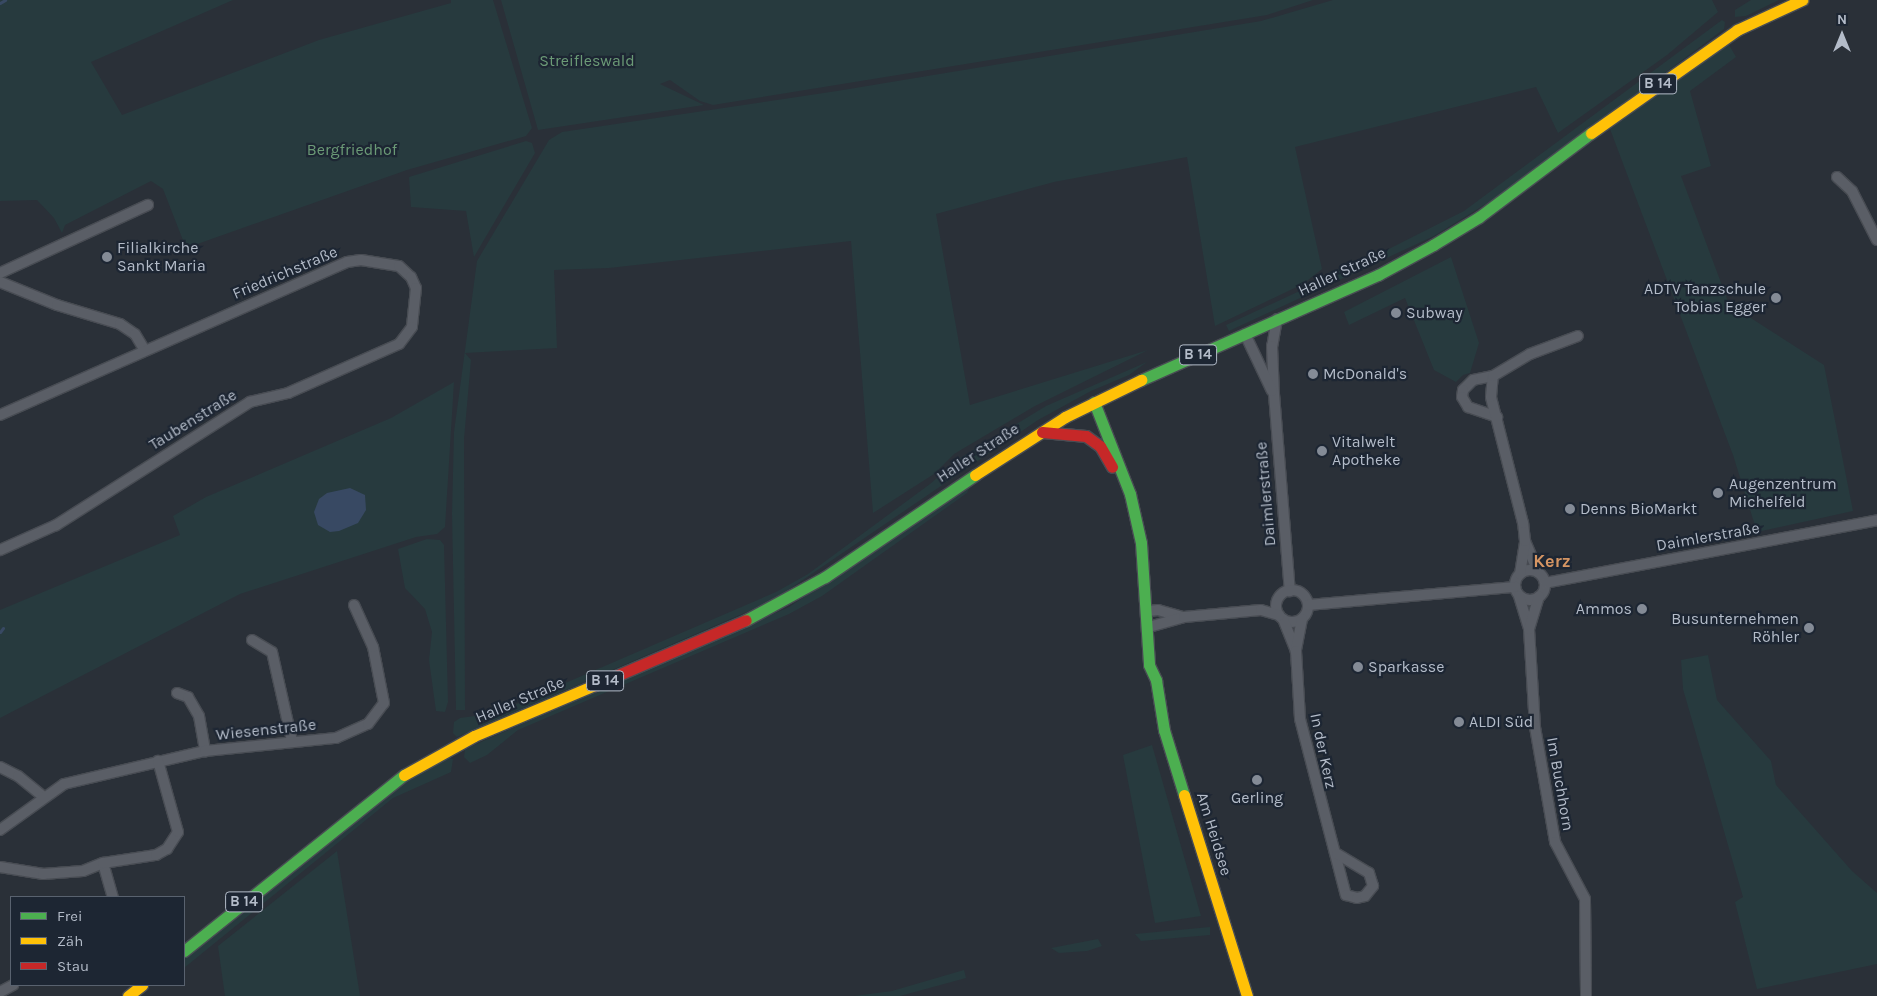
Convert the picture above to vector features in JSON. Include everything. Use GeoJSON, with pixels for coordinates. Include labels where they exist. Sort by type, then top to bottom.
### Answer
{"type":"FeatureCollection","features":[{"type":"Feature","properties":{"kind":"main road","name":"Haller Straße"},"geometry":{"type":"LineString","coordinates":[[185,950],[396,779],[474,736],[737,625],[825,577],[931,503],[1042,432],[1094,402],[1378,275],[1433,245],[1479,217],[1729,35],[1772,11],[1802,0]]}},
{"type":"Feature","properties":{"kind":"main road","name":"Am Heidsee"},"geometry":{"type":"LineString","coordinates":[[1094,402],[1127,486],[1141,543],[1150,627],[1156,639],[1158,654],[1156,680],[1164,730],[1247,996]]}},
{"type":"Feature","properties":{"kind":"main road"},"geometry":{"type":"LineString","coordinates":[[1042,432],[1082,434],[1100,446],[1112,466],[1128,520],[1141,543]]}},
{"type":"Feature","properties":{"kind":"main road"},"geometry":{"type":"LineString","coordinates":[[128,996],[141,986]]}},
{"type":"Feature","properties":{"kind":"street"},"geometry":{"type":"LineString","coordinates":[[1837,177],[1852,191],[1877,240]]}},
{"type":"Feature","properties":{"kind":"street"},"geometry":{"type":"LineString","coordinates":[[0,274],[148,205]]}},
{"type":"Feature","properties":{"kind":"street","name":"Friedrichstraße"},"geometry":{"type":"LineString","coordinates":[[0,415],[144,349],[320,273],[361,260],[399,266],[406,271],[416,288],[416,304]]}},
{"type":"Feature","properties":{"kind":"street"},"geometry":{"type":"LineString","coordinates":[[0,282],[57,305],[129,328],[144,349]]}},
{"type":"Feature","properties":{"kind":"street","name":"Taubenstraße"},"geometry":{"type":"LineString","coordinates":[[0,550],[56,525],[250,402],[288,393],[399,344],[412,328],[416,304]]}},
{"type":"Feature","properties":{"kind":"street","name":"Daimlerstraße"},"geometry":{"type":"LineString","coordinates":[[1277,319],[1272,346],[1274,394],[1290,591]]}},
{"type":"Feature","properties":{"kind":"street","name":"Daimlerstraße"},"geometry":{"type":"LineString","coordinates":[[1245,334],[1274,394]]}},
{"type":"Feature","properties":{"kind":"street"},"geometry":{"type":"LineString","coordinates":[[1497,417],[1468,407],[1462,397],[1468,384],[1493,376],[1530,354],[1578,336]]}},
{"type":"Feature","properties":{"kind":"street"},"geometry":{"type":"LineString","coordinates":[[1308,605],[1517,591],[1529,600],[1539,597],[1545,584],[1525,541],[1518,494],[1491,397],[1493,376]]}},
{"type":"Feature","properties":{"kind":"street","name":"Daimlerstraße"},"geometry":{"type":"LineString","coordinates":[[1545,584],[1877,520]]}},
{"type":"Feature","properties":{"kind":"street"},"geometry":{"type":"LineString","coordinates":[[1517,591],[1525,541]]}},
{"type":"Feature","properties":{"kind":"street"},"geometry":{"type":"LineString","coordinates":[[1520,574],[1528,570],[1538,572]]}},
{"type":"Feature","properties":{"kind":"street"},"geometry":{"type":"LineString","coordinates":[[1150,627],[1184,618],[1261,610],[1277,602],[1281,595],[1290,591],[1301,593],[1308,605]]}},
{"type":"Feature","properties":{"kind":"street","name":"Im Buchhorn"},"geometry":{"type":"LineString","coordinates":[[1517,591],[1529,629],[1535,727],[1555,842],[1585,899],[1586,996]]}},
{"type":"Feature","properties":{"kind":"street","name":"Im Buchhorn"},"geometry":{"type":"LineString","coordinates":[[1529,629],[1539,597]]}},
{"type":"Feature","properties":{"kind":"street"},"geometry":{"type":"LineString","coordinates":[[1277,602],[1281,617]]}},
{"type":"Feature","properties":{"kind":"street","name":"Wiesenstraße"},"geometry":{"type":"LineString","coordinates":[[0,830],[64,784],[205,751],[336,738],[368,724],[384,702],[373,648],[354,605]]}},
{"type":"Feature","properties":{"kind":"street"},"geometry":{"type":"LineString","coordinates":[[1261,610],[1292,622],[1302,619],[1308,605]]}},
{"type":"Feature","properties":{"kind":"street"},"geometry":{"type":"LineString","coordinates":[[1148,611],[1158,610],[1184,618]]}},
{"type":"Feature","properties":{"kind":"street","name":"In der Kerz"},"geometry":{"type":"LineString","coordinates":[[1281,617],[1296,651]]}},
{"type":"Feature","properties":{"kind":"street","name":"In der Kerz"},"geometry":{"type":"LineString","coordinates":[[1302,619],[1296,651],[1300,719],[1320,805],[1337,854],[1346,895],[1357,898],[1365,896],[1373,886],[1369,873],[1337,854]]}},
{"type":"Feature","properties":{"kind":"street"},"geometry":{"type":"LineString","coordinates":[[252,640],[272,652],[292,741]]}},
{"type":"Feature","properties":{"kind":"street"},"geometry":{"type":"LineString","coordinates":[[177,693],[188,697],[199,716],[205,751]]}},
{"type":"Feature","properties":{"kind":"street"},"geometry":{"type":"LineString","coordinates":[[0,867],[43,874],[84,872],[103,863],[156,855],[174,842],[178,832],[158,761]]}},
{"type":"Feature","properties":{"kind":"street"},"geometry":{"type":"LineString","coordinates":[[0,767],[18,776],[44,797]]}},
{"type":"Feature","properties":{"kind":"street"},"geometry":{"type":"LineString","coordinates":[[103,863],[113,896]]}},
{"type":"Feature","properties":{"kind":"street"},"geometry":{"type":"LineString","coordinates":[[0,992],[11,986]]}},
{"type":"Feature","properties":{"kind":"green space","name":"Bergfriedhof"},"geometry":{"type":"Polygon","coordinates":[[[0,0],[233,0],[91,62],[122,115],[319,40],[451,3],[451,0],[493,0],[532,128],[526,136],[407,170],[186,248],[163,189],[151,181],[65,225],[62,233],[54,218],[37,200],[0,201],[0,0]]]}},
{"type":"Feature","properties":{"kind":"green space","name":"Streifleswald"},"geometry":{"type":"Polygon","coordinates":[[[501,0],[1313,0],[1267,15],[713,105],[700,101],[670,80],[660,84],[704,105],[538,130],[501,0]]]}},
{"type":"Feature","properties":{"kind":"green space"},"geometry":{"type":"Polygon","coordinates":[[[1333,0],[1712,0],[1718,12],[1667,55],[1558,133],[1536,87],[1295,147],[1322,269],[1303,284],[1215,326],[1187,157],[1054,182],[936,214],[970,405],[1148,350],[1035,406],[954,454],[934,474],[873,513],[851,241],[609,268],[554,270],[557,348],[465,353],[471,360],[464,439],[465,710],[456,710],[452,514],[454,432],[477,261],[549,140],[562,132],[837,91],[1261,21],[1333,0]]]}},
{"type":"Feature","properties":{"kind":"green space"},"geometry":{"type":"Polygon","coordinates":[[[1751,0],[1779,0],[1746,16],[1735,17],[1735,10],[1751,0]]]}},
{"type":"Feature","properties":{"kind":"green space"},"geometry":{"type":"Polygon","coordinates":[[[1722,20],[1725,22],[1724,29],[1502,194],[1434,236],[1229,331],[1226,325],[1306,288],[1330,272],[1365,261],[1464,211],[1722,20]]]}},
{"type":"Feature","properties":{"kind":"green space"},"geometry":{"type":"Polygon","coordinates":[[[1728,43],[1736,57],[1690,91],[1711,166],[1681,176],[1729,304],[1824,365],[1853,511],[1757,532],[1733,455],[1610,129],[1728,43]]]}},
{"type":"Feature","properties":{"kind":"green space"},"geometry":{"type":"Polygon","coordinates":[[[526,141],[532,143],[535,153],[474,257],[466,211],[411,207],[409,177],[526,141]]]}},
{"type":"Feature","properties":{"kind":"green space"},"geometry":{"type":"Polygon","coordinates":[[[1451,257],[1479,343],[1470,373],[1463,375],[1456,382],[1434,370],[1405,298],[1349,325],[1344,312],[1451,257]]]}},
{"type":"Feature","properties":{"kind":"green space"},"geometry":{"type":"Polygon","coordinates":[[[1147,362],[1129,375],[1091,391],[1038,420],[772,601],[457,737],[453,733],[454,722],[460,718],[496,713],[776,592],[808,574],[930,484],[960,458],[1046,406],[1147,362]]]}},
{"type":"Feature","properties":{"kind":"green space"},"geometry":{"type":"Polygon","coordinates":[[[454,382],[445,527],[437,534],[416,537],[240,594],[0,718],[0,610],[180,535],[173,516],[206,497],[391,418],[454,382]]]}},
{"type":"Feature","properties":{"kind":"green space"},"geometry":{"type":"Polygon","coordinates":[[[970,486],[967,493],[822,596],[789,614],[518,730],[487,755],[470,763],[464,757],[465,750],[474,745],[789,607],[970,486]]]}},
{"type":"Feature","properties":{"kind":"green space"},"geometry":{"type":"Polygon","coordinates":[[[427,539],[440,540],[444,545],[448,702],[445,712],[436,711],[429,660],[432,632],[425,609],[405,588],[398,549],[427,539]]]}},
{"type":"Feature","properties":{"kind":"green space"},"geometry":{"type":"Polygon","coordinates":[[[1708,655],[1717,700],[1771,761],[1776,785],[1852,871],[1877,893],[1877,964],[1757,989],[1735,902],[1743,897],[1683,689],[1681,660],[1708,655]]]}},
{"type":"Feature","properties":{"kind":"green space"},"geometry":{"type":"Polygon","coordinates":[[[1152,745],[1201,916],[1155,923],[1123,755],[1152,745]]]}},
{"type":"Feature","properties":{"kind":"green space"},"geometry":{"type":"Polygon","coordinates":[[[445,757],[453,759],[451,772],[393,798],[185,967],[185,957],[391,792],[445,757]]]}},
{"type":"Feature","properties":{"kind":"green space"},"geometry":{"type":"Polygon","coordinates":[[[337,851],[360,996],[225,996],[218,946],[337,851]]]}},
{"type":"Feature","properties":{"kind":"green space"},"geometry":{"type":"Polygon","coordinates":[[[1210,927],[1210,935],[1141,941],[1135,934],[1210,927]]]}},
{"type":"Feature","properties":{"kind":"green space"},"geometry":{"type":"Polygon","coordinates":[[[1098,939],[1102,946],[1087,951],[1059,953],[1051,948],[1098,939]]]}},
{"type":"Feature","properties":{"kind":"green space"},"geometry":{"type":"Polygon","coordinates":[[[964,970],[966,978],[900,996],[854,996],[892,991],[964,970]]]}},
{"type":"Feature","properties":{"kind":"water"},"geometry":{"type":"Polygon","coordinates":[[[350,488],[365,495],[366,510],[358,523],[339,531],[330,532],[318,525],[314,512],[319,499],[327,493],[350,488]]]}},
{"type":"Feature","properties":{"kind":"waterway"},"geometry":{"type":"LineString","coordinates":[[0,3],[5,0]]}},
{"type":"Feature","properties":{"kind":"waterway"},"geometry":{"type":"LineString","coordinates":[[0,632],[3,628]]}},
{"type":"Feature","properties":{"kind":"traffic: fast"},"geometry":{"type":"LineString","coordinates":[[1141,380],[1378,275],[1433,245],[1479,217],[1591,133]]}},
{"type":"Feature","properties":{"kind":"traffic: fast"},"geometry":{"type":"LineString","coordinates":[[1094,402],[1130,494],[1141,543],[1149,665],[1156,680],[1164,730],[1184,795]]}},
{"type":"Feature","properties":{"kind":"traffic: fast"},"geometry":{"type":"LineString","coordinates":[[746,620],[825,577],[975,475]]}},
{"type":"Feature","properties":{"kind":"traffic: fast"},"geometry":{"type":"LineString","coordinates":[[185,950],[404,775]]}},
{"type":"Feature","properties":{"kind":"traffic: slow"},"geometry":{"type":"LineString","coordinates":[[1591,133],[1737,30],[1802,0]]}},
{"type":"Feature","properties":{"kind":"traffic: slow"},"geometry":{"type":"LineString","coordinates":[[975,475],[1065,417],[1141,380]]}},
{"type":"Feature","properties":{"kind":"traffic: slow"},"geometry":{"type":"LineString","coordinates":[[404,775],[474,736],[595,685]]}},
{"type":"Feature","properties":{"kind":"traffic: slow"},"geometry":{"type":"LineString","coordinates":[[1184,795],[1247,996]]}},
{"type":"Feature","properties":{"kind":"traffic: slow"},"geometry":{"type":"LineString","coordinates":[[128,996],[141,986]]}},
{"type":"Feature","properties":{"kind":"traffic: jam"},"geometry":{"type":"LineString","coordinates":[[1042,432],[1086,436],[1100,446],[1112,467]]}},
{"type":"Feature","properties":{"kind":"traffic: jam"},"geometry":{"type":"LineString","coordinates":[[595,685],[746,620]]}},
{"type":"Feature","properties":{"kind":"place","name":"Filialkirche Sankt Maria"},"geometry":{"type":"Point","coordinates":[107,257]}},
{"type":"Feature","properties":{"kind":"place","name":"ADTV Tanzschule Tobias Egger"},"geometry":{"type":"Point","coordinates":[1776,298]}},
{"type":"Feature","properties":{"kind":"place","name":"Subway"},"geometry":{"type":"Point","coordinates":[1396,313]}},
{"type":"Feature","properties":{"kind":"place","name":"McDonald's"},"geometry":{"type":"Point","coordinates":[1313,374]}},
{"type":"Feature","properties":{"kind":"place","name":"Vitalwelt Apotheke"},"geometry":{"type":"Point","coordinates":[1322,451]}},
{"type":"Feature","properties":{"kind":"place","name":"Augenzentrum Michelfeld"},"geometry":{"type":"Point","coordinates":[1718,493]}},
{"type":"Feature","properties":{"kind":"place","name":"Denns BioMarkt"},"geometry":{"type":"Point","coordinates":[1570,509]}},
{"type":"Feature","properties":{"kind":"place","name":"Ammos"},"geometry":{"type":"Point","coordinates":[1642,609]}},
{"type":"Feature","properties":{"kind":"place","name":"Busunternehmen Röhler"},"geometry":{"type":"Point","coordinates":[1809,628]}},
{"type":"Feature","properties":{"kind":"place","name":"Sparkasse"},"geometry":{"type":"Point","coordinates":[1358,667]}},
{"type":"Feature","properties":{"kind":"place","name":"ALDI Süd"},"geometry":{"type":"Point","coordinates":[1459,722]}},
{"type":"Feature","properties":{"kind":"place","name":"Gerling"},"geometry":{"type":"Point","coordinates":[1257,780]}},
{"type":"Feature","properties":{"kind":"district","name":"Kerz"},"geometry":{"type":"Point","coordinates":[1552,561]}}]}
